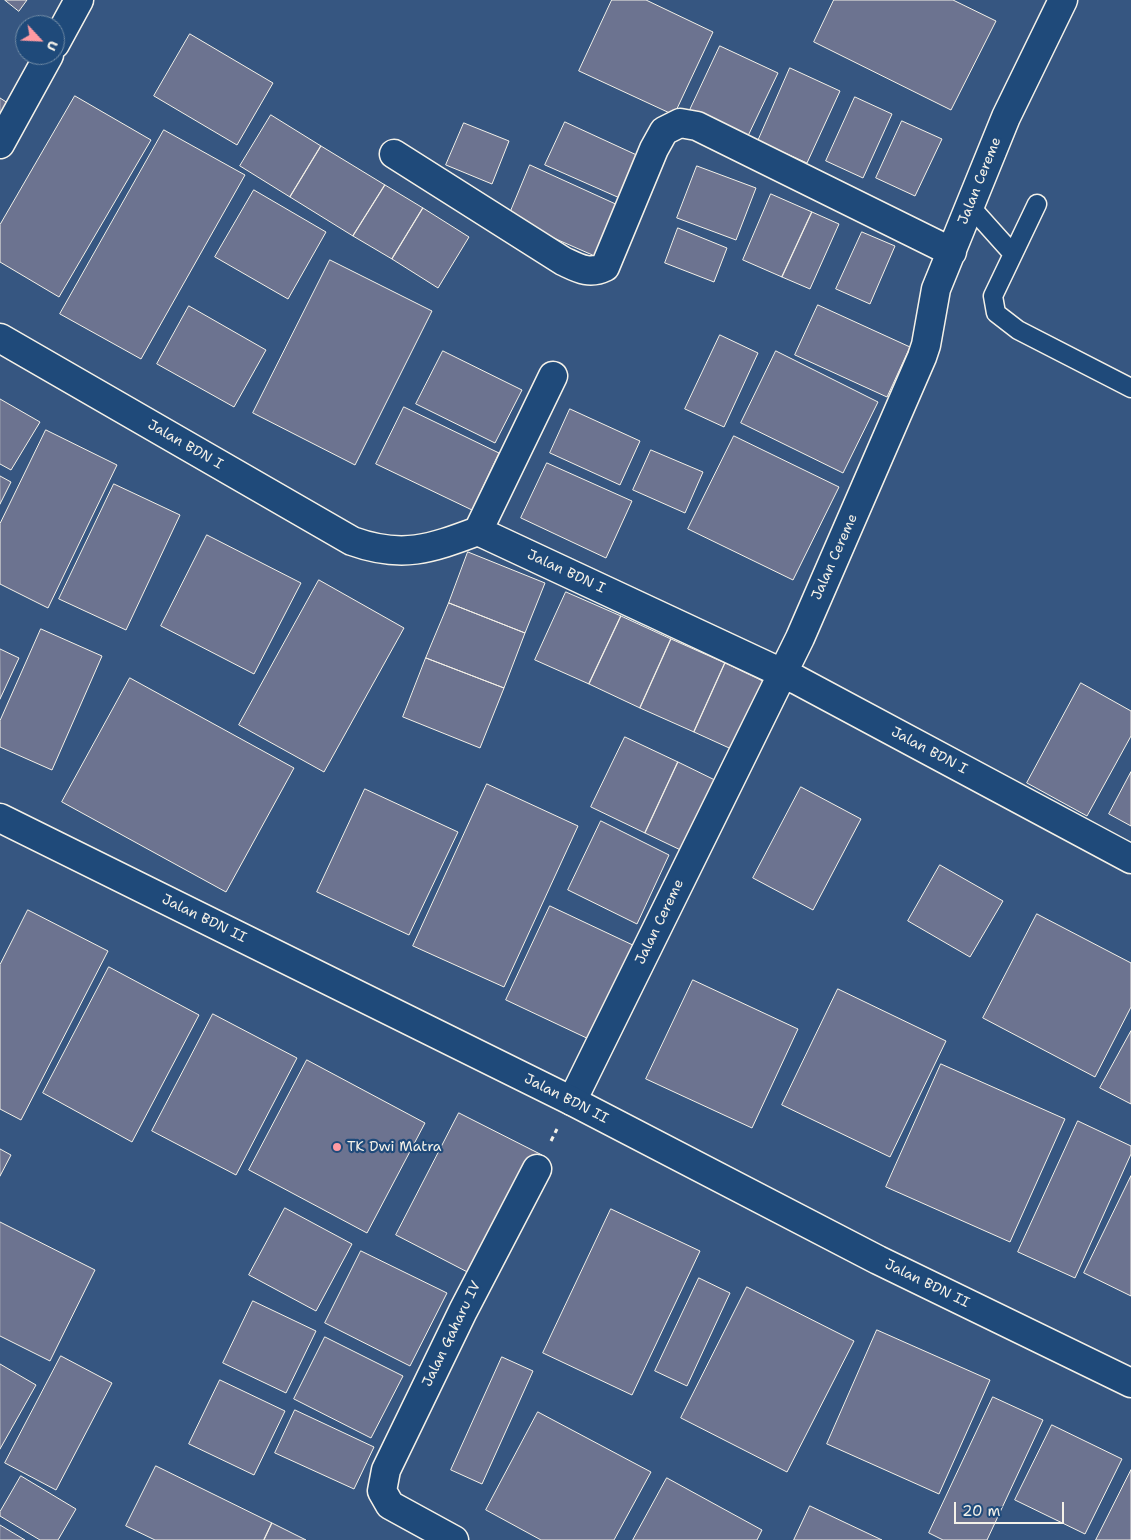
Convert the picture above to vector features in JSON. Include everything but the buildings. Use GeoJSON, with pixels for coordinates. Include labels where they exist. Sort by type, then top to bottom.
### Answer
{"type":"FeatureCollection","features":[{"type":"Feature","properties":{"kind":"street"},"geometry":{"type":"LineString","coordinates":[[65,26],[79,0]]}},
{"type":"Feature","properties":{"kind":"street","name":"Jalan Cereme"},"geometry":{"type":"LineString","coordinates":[[572,1101],[804,629],[922,357],[936,289],[987,162],[1006,117],[1063,0]]}},
{"type":"Feature","properties":{"kind":"street"},"geometry":{"type":"LineString","coordinates":[[0,144],[43,65]]}},
{"type":"Feature","properties":{"kind":"street"},"geometry":{"type":"LineString","coordinates":[[394,154],[562,261],[584,272],[596,271],[604,267],[654,149],[664,131],[680,122],[697,126],[952,252]]}},
{"type":"Feature","properties":{"kind":"street","name":"Jalan BDN I"},"geometry":{"type":"LineString","coordinates":[[0,338],[352,542],[377,549],[406,552],[423,550],[478,531],[782,673],[1131,859]]}},
{"type":"Feature","properties":{"kind":"street"},"geometry":{"type":"LineString","coordinates":[[478,531],[553,376]]}},
{"type":"Feature","properties":{"kind":"street","name":"Jalan BDN II"},"geometry":{"type":"LineString","coordinates":[[0,818],[572,1101],[878,1260],[1131,1383]]}},
{"type":"Feature","properties":{"kind":"street","name":"Jalan Gaharu IV"},"geometry":{"type":"LineString","coordinates":[[454,1540],[390,1505],[382,1491],[383,1479],[462,1311],[536,1168]]}},
{"type":"Feature","properties":{"kind":"lane"},"geometry":{"type":"LineString","coordinates":[[1037,204],[993,296],[996,313],[1018,330],[1131,388]]}},
{"type":"Feature","properties":{"kind":"lane"},"geometry":{"type":"LineString","coordinates":[[970,206],[1013,254]]}},
{"type":"Feature","properties":{"kind":"path"},"geometry":{"type":"LineString","coordinates":[[536,1168],[572,1101]]}},
{"type":"Feature","properties":{"kind":"place","name":"TK Dwi Matra"},"geometry":{"type":"Point","coordinates":[337,1147]}}]}
